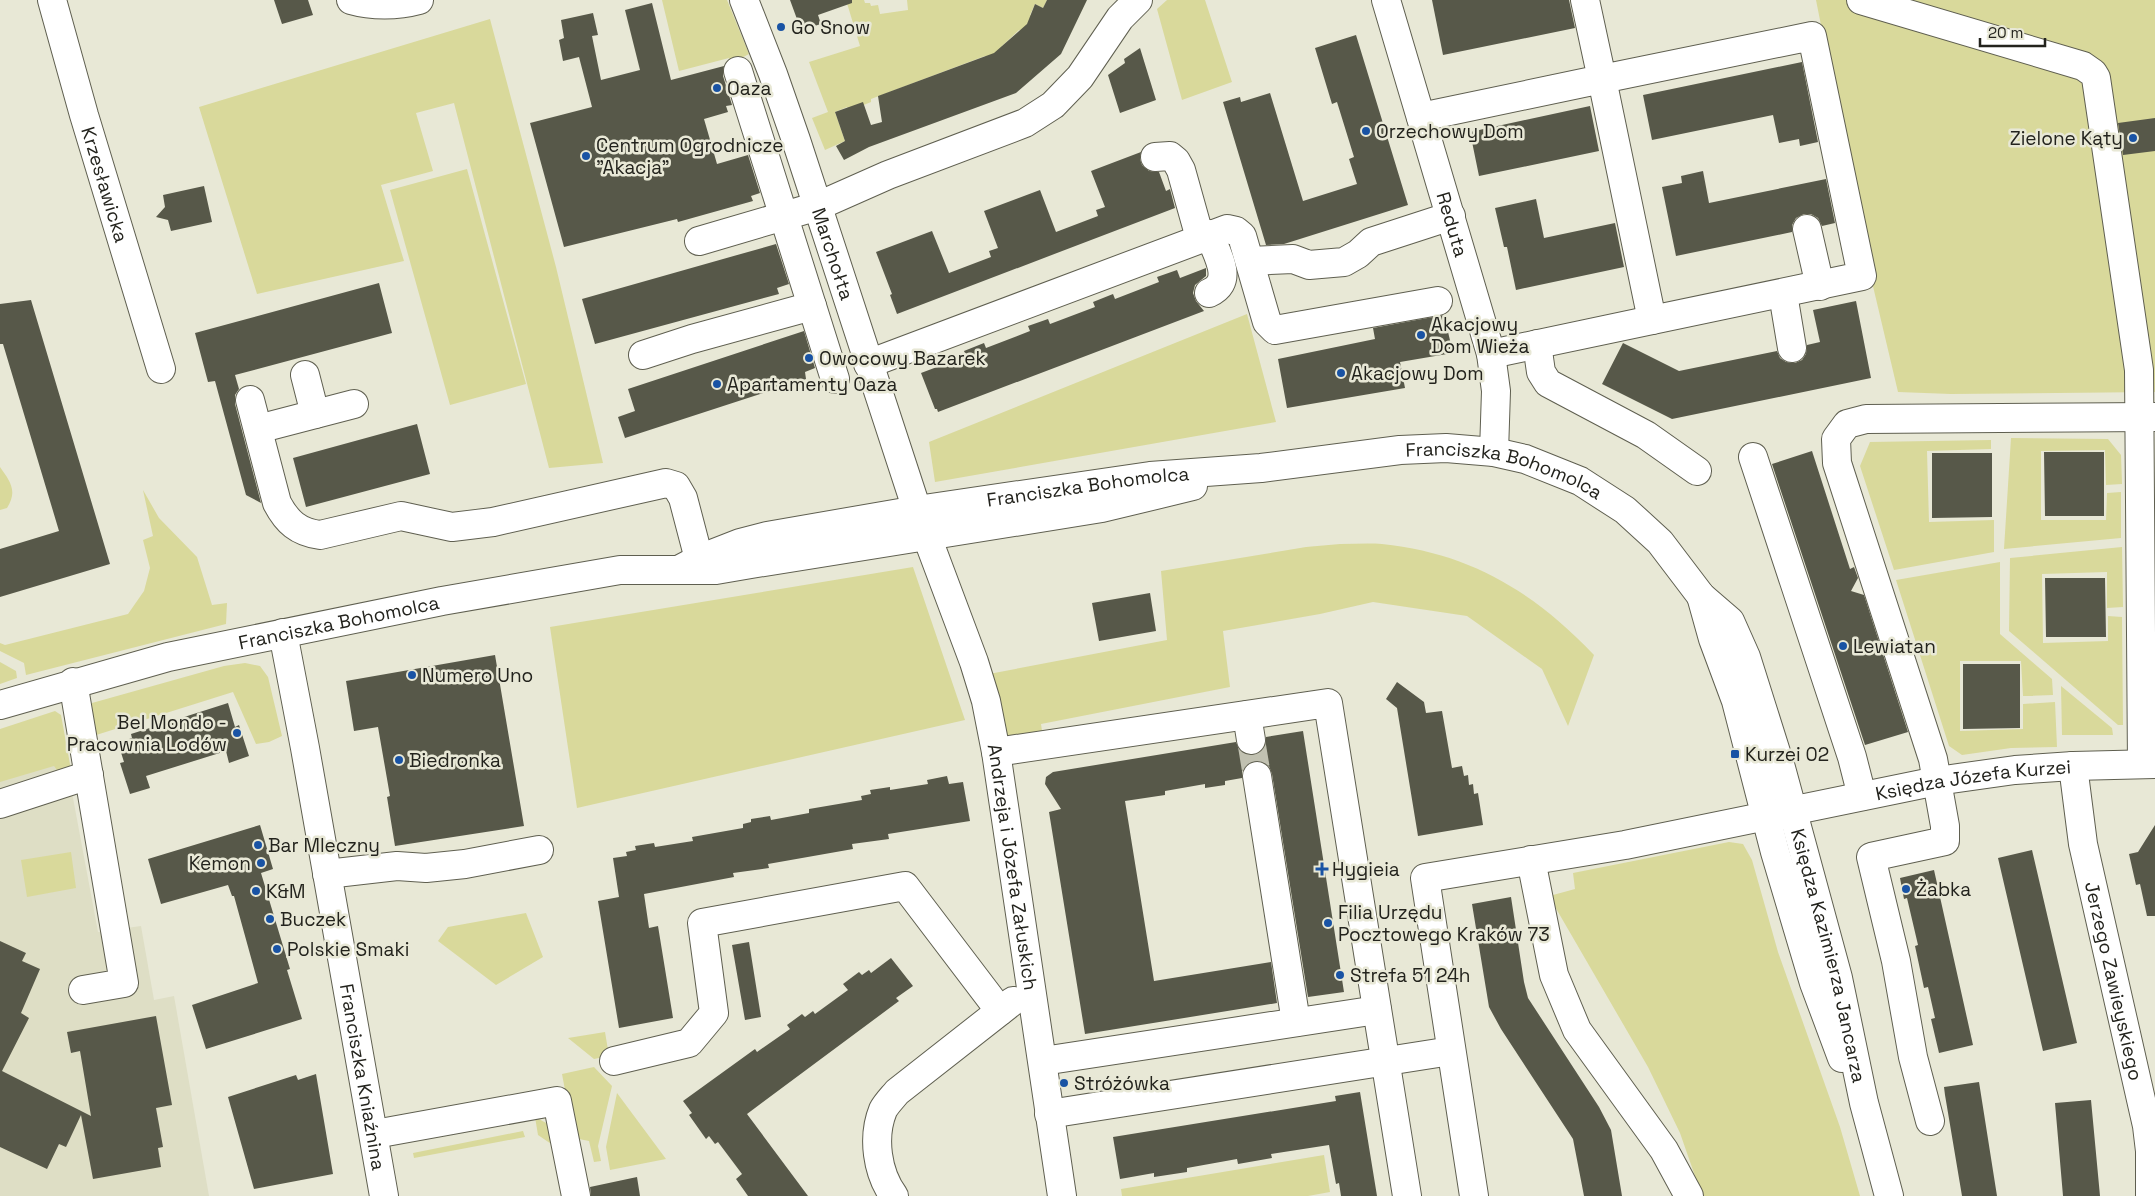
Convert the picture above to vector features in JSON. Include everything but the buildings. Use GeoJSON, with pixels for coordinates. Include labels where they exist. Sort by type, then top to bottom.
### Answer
{"type":"FeatureCollection","features":[{"type":"Feature","properties":{"kind":"street","name":"Krzesławicka"},"geometry":{"type":"LineString","coordinates":[[52,0],[84,116],[161,369]]}},
{"type":"Feature","properties":{"kind":"street"},"geometry":{"type":"LineString","coordinates":[[351,0],[367,5],[395,4],[418,0]]}},
{"type":"Feature","properties":{"kind":"street","name":"Marchołta"},"geometry":{"type":"LineString","coordinates":[[744,0],[773,74],[818,206],[916,510]]}},
{"type":"Feature","properties":{"kind":"street"},"geometry":{"type":"LineString","coordinates":[[699,241],[818,206],[888,175],[1025,123],[1053,105],[1080,77],[1120,18],[1138,0]]}},
{"type":"Feature","properties":{"kind":"street","name":"Reduta"},"geometry":{"type":"LineString","coordinates":[[1386,0],[1491,354],[1496,391],[1494,452]]}},
{"type":"Feature","properties":{"kind":"street"},"geometry":{"type":"LineString","coordinates":[[1585,0],[1652,320]]}},
{"type":"Feature","properties":{"kind":"street"},"geometry":{"type":"LineString","coordinates":[[1862,0],[2076,64],[2093,73],[2098,84],[2147,417],[2148,764]]}},
{"type":"Feature","properties":{"kind":"street"},"geometry":{"type":"LineString","coordinates":[[1421,118],[1812,36],[1862,276],[1491,354]]}},
{"type":"Feature","properties":{"kind":"street"},"geometry":{"type":"LineString","coordinates":[[738,71],[832,368],[1227,229],[1236,231],[1242,236],[1267,322],[1275,330],[1438,301]]}},
{"type":"Feature","properties":{"kind":"street"},"geometry":{"type":"LineString","coordinates":[[1155,157],[1170,156],[1176,161],[1205,236],[1222,269],[1223,281],[1218,289],[1209,293]]}},
{"type":"Feature","properties":{"kind":"street"},"geometry":{"type":"LineString","coordinates":[[1250,261],[1293,259],[1309,264],[1344,262],[1358,254],[1371,242],[1451,216]]}},
{"type":"Feature","properties":{"kind":"street"},"geometry":{"type":"LineString","coordinates":[[1807,229],[1820,286]]}},
{"type":"Feature","properties":{"kind":"street"},"geometry":{"type":"LineString","coordinates":[[1782,294],[1792,348]]}},
{"type":"Feature","properties":{"kind":"street"},"geometry":{"type":"LineString","coordinates":[[643,355],[692,339],[812,306]]}},
{"type":"Feature","properties":{"kind":"street"},"geometry":{"type":"LineString","coordinates":[[1537,344],[1541,372],[1548,383],[1646,434],[1696,471]]}},
{"type":"Feature","properties":{"kind":"street"},"geometry":{"type":"LineString","coordinates":[[305,375],[315,414]]}},
{"type":"Feature","properties":{"kind":"street"},"geometry":{"type":"LineString","coordinates":[[250,400],[277,503],[284,516],[292,525],[309,533],[320,535],[401,516],[452,527],[493,522],[666,483],[676,486],[683,498],[691,564]]}},
{"type":"Feature","properties":{"kind":"street"},"geometry":{"type":"LineString","coordinates":[[258,430],[354,404]]}},
{"type":"Feature","properties":{"kind":"street"},"geometry":{"type":"LineString","coordinates":[[1930,1121],[1913,1057],[1896,960],[1871,857],[1945,840],[1945,826],[1930,751],[1838,463],[1836,439],[1846,424],[1866,419],[2147,417]]}},
{"type":"Feature","properties":{"kind":"street","name":"Franciszka Bohomolca"},"geometry":{"type":"LineString","coordinates":[[691,564],[740,543],[766,536],[916,510],[1150,476],[1261,468],[1400,450],[1446,448],[1494,452],[1525,459],[1560,472],[1612,500],[1638,520],[1660,542],[1701,596],[1730,621],[1746,657],[1792,810]]}},
{"type":"Feature","properties":{"kind":"street"},"geometry":{"type":"LineString","coordinates":[[1753,457],[1852,757],[1862,796]]}},
{"type":"Feature","properties":{"kind":"street","name":"Franciszka Bohomolca"},"geometry":{"type":"LineString","coordinates":[[0,705],[73,682],[168,657],[442,601],[620,570],[691,564],[716,570],[1102,508],[1261,468]]}},
{"type":"Feature","properties":{"kind":"street"},"geometry":{"type":"LineString","coordinates":[[916,510],[927,535]]}},
{"type":"Feature","properties":{"kind":"street","name":"Andrzeja i Józefa Załuskich"},"geometry":{"type":"LineString","coordinates":[[894,1196],[886,1185],[878,1157],[878,1131],[883,1109],[897,1092],[1030,988],[996,752],[986,701],[974,662],[927,535]]}},
{"type":"Feature","properties":{"kind":"street","name":"Franciszka Bohomolca"},"geometry":{"type":"LineString","coordinates":[[1701,596],[1713,639],[1736,701],[1765,816]]}},
{"type":"Feature","properties":{"kind":"street","name":"Franciszka Kniaźnina"},"geometry":{"type":"LineString","coordinates":[[282,634],[375,1134],[384,1196]]}},
{"type":"Feature","properties":{"kind":"street"},"geometry":{"type":"LineString","coordinates":[[73,682],[124,983],[83,990]]}},
{"type":"Feature","properties":{"kind":"street"},"geometry":{"type":"LineString","coordinates":[[996,752],[1249,727],[1328,703],[1407,1196]]}},
{"type":"Feature","properties":{"kind":"street","name":"Księdza Józefa Kurzei"},"geometry":{"type":"LineString","coordinates":[[1451,1051],[1425,878],[1625,845],[1937,781],[2015,770],[2148,764]]}},
{"type":"Feature","properties":{"kind":"street","name":"Jerzego Zawieyskiego"},"geometry":{"type":"LineString","coordinates":[[2073,766],[2083,844],[2147,1126],[2150,1152],[2150,1196]]}},
{"type":"Feature","properties":{"kind":"street"},"geometry":{"type":"LineString","coordinates":[[0,804],[89,774]]}},
{"type":"Feature","properties":{"kind":"street"},"geometry":{"type":"LineString","coordinates":[[1257,776],[1296,1022]]}},
{"type":"Feature","properties":{"kind":"street","name":"Księdza Kazimierza Jancarza"},"geometry":{"type":"LineString","coordinates":[[1792,810],[1838,978],[1864,1103],[1888,1196]]}},
{"type":"Feature","properties":{"kind":"street","name":"Księdza Kazimierza Jancarza"},"geometry":{"type":"LineString","coordinates":[[1765,816],[1821,1004],[1835,1041],[1864,1103]]}},
{"type":"Feature","properties":{"kind":"street"},"geometry":{"type":"LineString","coordinates":[[327,874],[397,866],[426,868],[465,864],[539,850]]}},
{"type":"Feature","properties":{"kind":"street"},"geometry":{"type":"LineString","coordinates":[[1532,860],[1554,975],[1577,1030],[1664,1150],[1689,1196]]}},
{"type":"Feature","properties":{"kind":"street"},"geometry":{"type":"LineString","coordinates":[[614,1061],[689,1043],[714,1014],[702,923],[905,886],[1000,1011]]}},
{"type":"Feature","properties":{"kind":"street"},"geometry":{"type":"LineString","coordinates":[[1030,988],[1043,1061],[1062,1196]]}},
{"type":"Feature","properties":{"kind":"street"},"geometry":{"type":"LineString","coordinates":[[1043,1061],[1377,1010]]}},
{"type":"Feature","properties":{"kind":"street"},"geometry":{"type":"LineString","coordinates":[[1049,1114],[1451,1051],[1474,1196]]}},
{"type":"Feature","properties":{"kind":"street"},"geometry":{"type":"LineString","coordinates":[[375,1134],[557,1101],[576,1196]]}},
{"type":"Feature","properties":{"kind":"shaded area"},"geometry":{"type":"Polygon","coordinates":[[[65,755],[98,932],[141,926],[154,1000],[174,996],[209,1196],[0,1196],[0,776],[65,755]]]}},
{"type":"Feature","properties":{"kind":"green space"},"geometry":{"type":"Polygon","coordinates":[[[662,0],[727,0],[749,54],[730,64],[729,58],[679,71],[662,0]]]}},
{"type":"Feature","properties":{"kind":"green space"},"geometry":{"type":"Polygon","coordinates":[[[846,0],[864,0],[865,3],[870,3],[871,6],[878,5],[880,14],[908,10],[907,0],[1047,0],[1043,8],[1035,4],[1030,15],[1033,16],[1022,32],[1019,30],[1002,46],[1003,49],[987,59],[985,56],[871,99],[871,102],[849,111],[847,107],[835,112],[845,141],[825,150],[812,118],[828,112],[809,62],[860,46],[846,0]]]}},
{"type":"Feature","properties":{"kind":"green space"},"geometry":{"type":"Polygon","coordinates":[[[1167,0],[1205,0],[1232,82],[1182,100],[1157,9],[1167,0]]]}},
{"type":"Feature","properties":{"kind":"green space"},"geometry":{"type":"Polygon","coordinates":[[[1816,0],[2155,0],[2155,392],[1951,394],[1898,392],[1872,282],[1816,0]]]}},
{"type":"Feature","properties":{"kind":"green space"},"geometry":{"type":"Polygon","coordinates":[[[490,19],[556,267],[603,463],[549,468],[454,103],[416,113],[433,171],[381,185],[404,261],[257,294],[199,107],[490,19]]]}},
{"type":"Feature","properties":{"kind":"green space"},"geometry":{"type":"Polygon","coordinates":[[[467,169],[526,384],[450,405],[390,190],[467,169]]]}},
{"type":"Feature","properties":{"kind":"green space"},"geometry":{"type":"Polygon","coordinates":[[[1247,314],[1276,422],[935,482],[929,442],[1247,314]]]}},
{"type":"Feature","properties":{"kind":"green space"},"geometry":{"type":"Polygon","coordinates":[[[2011,438],[2108,439],[2121,455],[2122,484],[2106,485],[2105,450],[2041,451],[2041,520],[2106,520],[2107,493],[2121,492],[2121,538],[2004,549],[2011,438]]]}},
{"type":"Feature","properties":{"kind":"green space"},"geometry":{"type":"Polygon","coordinates":[[[1991,440],[1991,449],[1927,451],[1929,522],[1994,520],[1994,552],[1894,570],[1860,466],[1870,442],[1991,440]]]}},
{"type":"Feature","properties":{"kind":"green space"},"geometry":{"type":"Polygon","coordinates":[[[0,467],[10,482],[12,496],[7,508],[0,510],[0,467]]]}},
{"type":"Feature","properties":{"kind":"green space"},"geometry":{"type":"Polygon","coordinates":[[[143,490],[159,518],[197,557],[212,605],[227,603],[226,624],[26,675],[24,663],[0,651],[0,643],[5,645],[128,614],[144,591],[150,568],[143,540],[153,536],[143,490]]]}},
{"type":"Feature","properties":{"kind":"green space"},"geometry":{"type":"Polygon","coordinates":[[[1340,544],[1382,544],[1444,556],[1472,566],[1499,579],[1548,612],[1594,655],[1568,726],[1542,669],[1467,616],[1373,602],[1320,614],[1223,631],[1230,687],[1041,724],[1043,738],[1016,741],[1005,736],[989,674],[1167,640],[1161,571],[1306,547],[1340,544]]]}},
{"type":"Feature","properties":{"kind":"green space"},"geometry":{"type":"Polygon","coordinates":[[[2122,547],[2123,607],[2107,608],[2107,572],[2042,574],[2043,643],[2108,641],[2108,616],[2122,617],[2123,725],[2118,725],[2009,631],[2010,558],[2122,547]]]}},
{"type":"Feature","properties":{"kind":"green space"},"geometry":{"type":"Polygon","coordinates":[[[2000,562],[2000,634],[2052,679],[2053,695],[2023,696],[2021,661],[1960,661],[1960,731],[2023,729],[2023,704],[2055,702],[2057,747],[2011,748],[1962,755],[1949,746],[1896,580],[2000,562]]]}},
{"type":"Feature","properties":{"kind":"green space"},"geometry":{"type":"Polygon","coordinates":[[[913,567],[965,720],[577,808],[550,627],[913,567]]]}},
{"type":"Feature","properties":{"kind":"green space"},"geometry":{"type":"Polygon","coordinates":[[[0,662],[16,671],[17,678],[0,684],[0,662]]]}},
{"type":"Feature","properties":{"kind":"green space"},"geometry":{"type":"Polygon","coordinates":[[[245,663],[260,666],[268,677],[282,736],[269,742],[256,744],[233,692],[93,736],[92,703],[224,666],[245,663]]]}},
{"type":"Feature","properties":{"kind":"green space"},"geometry":{"type":"Polygon","coordinates":[[[2061,686],[2112,728],[2113,735],[2062,735],[2061,686]]]}},
{"type":"Feature","properties":{"kind":"green space"},"geometry":{"type":"Polygon","coordinates":[[[55,711],[61,715],[72,775],[62,777],[54,766],[0,782],[0,729],[55,711]]]}},
{"type":"Feature","properties":{"kind":"green space"},"geometry":{"type":"Polygon","coordinates":[[[1729,842],[1743,844],[1752,860],[1778,952],[1840,1127],[1860,1196],[1702,1196],[1680,1133],[1648,1067],[1554,905],[1553,895],[1575,889],[1573,873],[1729,842]]]}},
{"type":"Feature","properties":{"kind":"green space"},"geometry":{"type":"Polygon","coordinates":[[[71,852],[76,888],[27,897],[21,860],[71,852]]]}},
{"type":"Feature","properties":{"kind":"green space"},"geometry":{"type":"Polygon","coordinates":[[[526,913],[543,957],[496,985],[438,941],[448,927],[526,913]]]}},
{"type":"Feature","properties":{"kind":"green space"},"geometry":{"type":"Polygon","coordinates":[[[605,1032],[609,1056],[594,1059],[568,1038],[605,1032]]]}},
{"type":"Feature","properties":{"kind":"green space"},"geometry":{"type":"Polygon","coordinates":[[[594,1067],[612,1086],[598,1146],[601,1161],[594,1162],[589,1141],[574,1138],[562,1074],[594,1067]]]}},
{"type":"Feature","properties":{"kind":"green space"},"geometry":{"type":"Polygon","coordinates":[[[617,1093],[666,1159],[610,1170],[606,1147],[617,1093]]]}},
{"type":"Feature","properties":{"kind":"green space"},"geometry":{"type":"Polygon","coordinates":[[[535,1117],[550,1125],[563,1152],[538,1135],[535,1117]]]}},
{"type":"Feature","properties":{"kind":"green space"},"geometry":{"type":"Polygon","coordinates":[[[523,1131],[525,1137],[414,1158],[413,1153],[523,1131]]]}},
{"type":"Feature","properties":{"kind":"green space"},"geometry":{"type":"Polygon","coordinates":[[[1324,1155],[1330,1192],[1308,1196],[1122,1196],[1121,1189],[1324,1155]]]}},
{"type":"Feature","properties":{"kind":"tunnel"},"geometry":{"type":"LineString","coordinates":[[1251,740],[1257,776]]}},
{"type":"Feature","properties":{"kind":"place","name":"Go Snow"},"geometry":{"type":"Point","coordinates":[781,27]}},
{"type":"Feature","properties":{"kind":"place","name":"Oaza"},"geometry":{"type":"Point","coordinates":[717,88]}},
{"type":"Feature","properties":{"kind":"place","name":"Orzechowy Dom"},"geometry":{"type":"Point","coordinates":[1366,131]}},
{"type":"Feature","properties":{"kind":"place","name":"Zielone Kąty"},"geometry":{"type":"Point","coordinates":[2133,138]}},
{"type":"Feature","properties":{"kind":"place","name":"Centrum Ogrodnicze \"Akacja\""},"geometry":{"type":"Point","coordinates":[586,156]}},
{"type":"Feature","properties":{"kind":"place","name":"Akacjowy Dom Wieża"},"geometry":{"type":"Point","coordinates":[1421,335]}},
{"type":"Feature","properties":{"kind":"place","name":"Owocowy Bazarek"},"geometry":{"type":"Point","coordinates":[809,358]}},
{"type":"Feature","properties":{"kind":"place","name":"Akacjowy Dom"},"geometry":{"type":"Point","coordinates":[1341,373]}},
{"type":"Feature","properties":{"kind":"place","name":"Apartamenty Oaza"},"geometry":{"type":"Point","coordinates":[717,384]}},
{"type":"Feature","properties":{"kind":"place","name":"Lewiatan"},"geometry":{"type":"Point","coordinates":[1843,646]}},
{"type":"Feature","properties":{"kind":"place","name":"Numero Uno"},"geometry":{"type":"Point","coordinates":[412,675]}},
{"type":"Feature","properties":{"kind":"place","name":"Bel Mondo - Pracownia Lodów"},"geometry":{"type":"Point","coordinates":[237,733]}},
{"type":"Feature","properties":{"kind":"place","name":"Kurzei 02"},"geometry":{"type":"Point","coordinates":[1735,754]}},
{"type":"Feature","properties":{"kind":"place","name":"Biedronka"},"geometry":{"type":"Point","coordinates":[399,760]}},
{"type":"Feature","properties":{"kind":"place","name":"Bar Mleczny"},"geometry":{"type":"Point","coordinates":[258,845]}},
{"type":"Feature","properties":{"kind":"place","name":"Kemon"},"geometry":{"type":"Point","coordinates":[261,863]}},
{"type":"Feature","properties":{"kind":"place","name":"Hygieia"},"geometry":{"type":"Point","coordinates":[1322,869]}},
{"type":"Feature","properties":{"kind":"place","name":"Żabka"},"geometry":{"type":"Point","coordinates":[1906,889]}},
{"type":"Feature","properties":{"kind":"place","name":"K&M"},"geometry":{"type":"Point","coordinates":[256,891]}},
{"type":"Feature","properties":{"kind":"place","name":"Buczek"},"geometry":{"type":"Point","coordinates":[270,919]}},
{"type":"Feature","properties":{"kind":"place","name":"Filia Urzędu Pocztowego Kraków 73"},"geometry":{"type":"Point","coordinates":[1328,923]}},
{"type":"Feature","properties":{"kind":"place","name":"Polskie Smaki"},"geometry":{"type":"Point","coordinates":[277,949]}},
{"type":"Feature","properties":{"kind":"place","name":"Strefa 51 24h"},"geometry":{"type":"Point","coordinates":[1340,975]}},
{"type":"Feature","properties":{"kind":"place","name":"Stróżówka"},"geometry":{"type":"Point","coordinates":[1064,1083]}}]}
